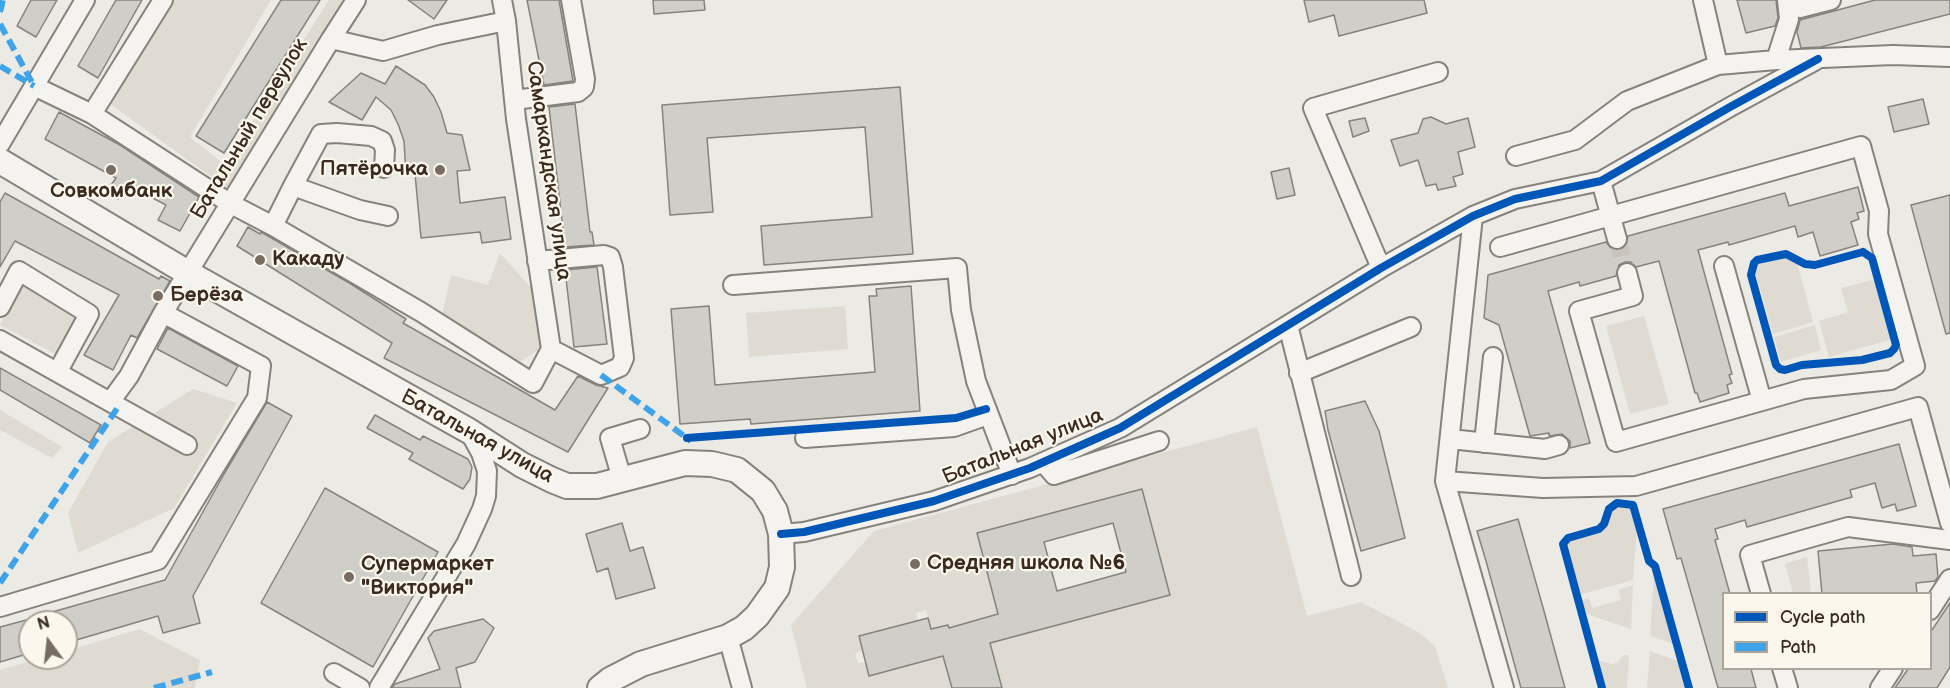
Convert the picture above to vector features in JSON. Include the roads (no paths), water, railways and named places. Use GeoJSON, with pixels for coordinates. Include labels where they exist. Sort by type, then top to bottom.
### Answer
{"type":"FeatureCollection","features":[{"type":"Feature","properties":{"kind":"main road","name":"Батальная улица"},"geometry":{"type":"LineString","coordinates":[[0,161],[188,273],[469,432],[522,465],[567,486],[597,486],[685,463],[712,464],[737,470],[763,491],[775,511],[781,534]]}},
{"type":"Feature","properties":{"kind":"main road"},"geometry":{"type":"LineString","coordinates":[[600,688],[609,680],[641,664],[728,637],[744,628],[757,616],[777,588],[782,567],[781,534]]}},
{"type":"Feature","properties":{"kind":"street"},"geometry":{"type":"LineString","coordinates":[[0,144],[85,0]]}},
{"type":"Feature","properties":{"kind":"street"},"geometry":{"type":"LineString","coordinates":[[92,114],[163,0]]}},
{"type":"Feature","properties":{"kind":"street"},"geometry":{"type":"LineString","coordinates":[[331,39],[357,0]]}},
{"type":"Feature","properties":{"kind":"street","name":"Самаркандская улица"},"geometry":{"type":"LineString","coordinates":[[502,0],[550,349]]}},
{"type":"Feature","properties":{"kind":"street"},"geometry":{"type":"LineString","coordinates":[[514,100],[578,92],[584,87],[585,79],[571,0]]}},
{"type":"Feature","properties":{"kind":"street"},"geometry":{"type":"LineString","coordinates":[[1702,0],[1718,65]]}},
{"type":"Feature","properties":{"kind":"street"},"geometry":{"type":"LineString","coordinates":[[1776,60],[1789,19],[1788,2],[1800,8],[1830,0]]}},
{"type":"Feature","properties":{"kind":"street","name":"Батальный переулок"},"geometry":{"type":"LineString","coordinates":[[110,402],[129,376],[163,313],[331,39],[383,51],[438,35],[506,21]]}},
{"type":"Feature","properties":{"kind":"street"},"geometry":{"type":"LineString","coordinates":[[1516,156],[1575,140],[1627,101],[1718,65],[1893,55],[1950,57]]}},
{"type":"Feature","properties":{"kind":"street","name":"Батальная улица"},"geometry":{"type":"LineString","coordinates":[[781,534],[804,532],[934,501],[1012,475],[1120,428],[1381,268],[1473,216],[1515,199],[1601,182],[1730,106],[1818,59]]}},
{"type":"Feature","properties":{"kind":"street"},"geometry":{"type":"LineString","coordinates":[[1381,268],[1313,108],[1438,72]]}},
{"type":"Feature","properties":{"kind":"street"},"geometry":{"type":"LineString","coordinates":[[34,86],[92,114],[231,204],[421,312],[533,383],[550,349],[601,375],[620,367],[624,358],[610,257],[604,255],[537,261]]}},
{"type":"Feature","properties":{"kind":"street"},"geometry":{"type":"LineString","coordinates":[[273,226],[321,134],[371,136],[382,141],[385,150],[384,168]]}},
{"type":"Feature","properties":{"kind":"street"},"geometry":{"type":"LineString","coordinates":[[1500,247],[1861,146],[1879,211],[1878,234],[1915,366],[1891,380],[1804,389],[1616,442],[1579,310],[1633,296],[1627,273]]}},
{"type":"Feature","properties":{"kind":"street"},"geometry":{"type":"LineString","coordinates":[[1601,182],[1617,239]]}},
{"type":"Feature","properties":{"kind":"street"},"geometry":{"type":"LineString","coordinates":[[294,186],[360,210],[388,216]]}},
{"type":"Feature","properties":{"kind":"street"},"geometry":{"type":"LineString","coordinates":[[1473,216],[1445,481],[1504,688]]}},
{"type":"Feature","properties":{"kind":"street"},"geometry":{"type":"LineString","coordinates":[[1724,266],[1762,401]]}},
{"type":"Feature","properties":{"kind":"street"},"geometry":{"type":"LineString","coordinates":[[733,285],[957,268],[961,310],[976,381],[1012,475]]}},
{"type":"Feature","properties":{"kind":"street"},"geometry":{"type":"LineString","coordinates":[[0,307],[19,271],[89,314],[58,371]]}},
{"type":"Feature","properties":{"kind":"street"},"geometry":{"type":"LineString","coordinates":[[0,607],[158,560],[258,398],[261,366],[163,313]]}},
{"type":"Feature","properties":{"kind":"street"},"geometry":{"type":"LineString","coordinates":[[1288,325],[1351,576]]}},
{"type":"Feature","properties":{"kind":"street"},"geometry":{"type":"LineString","coordinates":[[1299,373],[1411,327]]}},
{"type":"Feature","properties":{"kind":"street"},"geometry":{"type":"LineString","coordinates":[[0,340],[187,445]]}},
{"type":"Feature","properties":{"kind":"street"},"geometry":{"type":"LineString","coordinates":[[1484,443],[1493,357]]}},
{"type":"Feature","properties":{"kind":"street"},"geometry":{"type":"LineString","coordinates":[[1445,481],[1543,488],[1636,486],[1917,407],[1950,523]]}},
{"type":"Feature","properties":{"kind":"street"},"geometry":{"type":"LineString","coordinates":[[805,438],[954,427],[988,415]]}},
{"type":"Feature","properties":{"kind":"street"},"geometry":{"type":"LineString","coordinates":[[622,479],[610,438],[640,429]]}},
{"type":"Feature","properties":{"kind":"street"},"geometry":{"type":"LineString","coordinates":[[379,688],[472,532],[486,496],[487,471],[481,453],[469,432]]}},
{"type":"Feature","properties":{"kind":"street"},"geometry":{"type":"LineString","coordinates":[[1450,439],[1545,449],[1559,445]]}},
{"type":"Feature","properties":{"kind":"street"},"geometry":{"type":"LineString","coordinates":[[1043,462],[1054,475],[1159,441]]}},
{"type":"Feature","properties":{"kind":"street"},"geometry":{"type":"LineString","coordinates":[[1760,592],[1750,555],[1848,527],[1950,540]]}},
{"type":"Feature","properties":{"kind":"street"},"geometry":{"type":"LineString","coordinates":[[1932,607],[1950,579]]}},
{"type":"Feature","properties":{"kind":"street"},"geometry":{"type":"LineString","coordinates":[[728,637],[742,688]]}},
{"type":"Feature","properties":{"kind":"street"},"geometry":{"type":"LineString","coordinates":[[1782,670],[1788,688]]}},
{"type":"Feature","properties":{"kind":"street"},"geometry":{"type":"LineString","coordinates":[[1880,688],[1892,670]]}},
{"type":"Feature","properties":{"kind":"street"},"geometry":{"type":"LineString","coordinates":[[334,673],[360,688]]}},
{"type":"Feature","properties":{"kind":"tunnel"},"geometry":{"type":"LineString","coordinates":[[1617,239],[1627,273]]}},
{"type":"Feature","properties":{"kind":"place","name":"Совкомбанк"},"geometry":{"type":"Point","coordinates":[111,170]}},
{"type":"Feature","properties":{"kind":"place","name":"Пятёрочка"},"geometry":{"type":"Point","coordinates":[440,170]}},
{"type":"Feature","properties":{"kind":"place","name":"Какаду"},"geometry":{"type":"Point","coordinates":[260,260]}},
{"type":"Feature","properties":{"kind":"place","name":"Берёза"},"geometry":{"type":"Point","coordinates":[158,296]}},
{"type":"Feature","properties":{"kind":"place","name":"Средняя школа №6"},"geometry":{"type":"Point","coordinates":[915,564]}},
{"type":"Feature","properties":{"kind":"place","name":"Супермаркет \"Виктория\""},"geometry":{"type":"Point","coordinates":[349,577]}}]}
